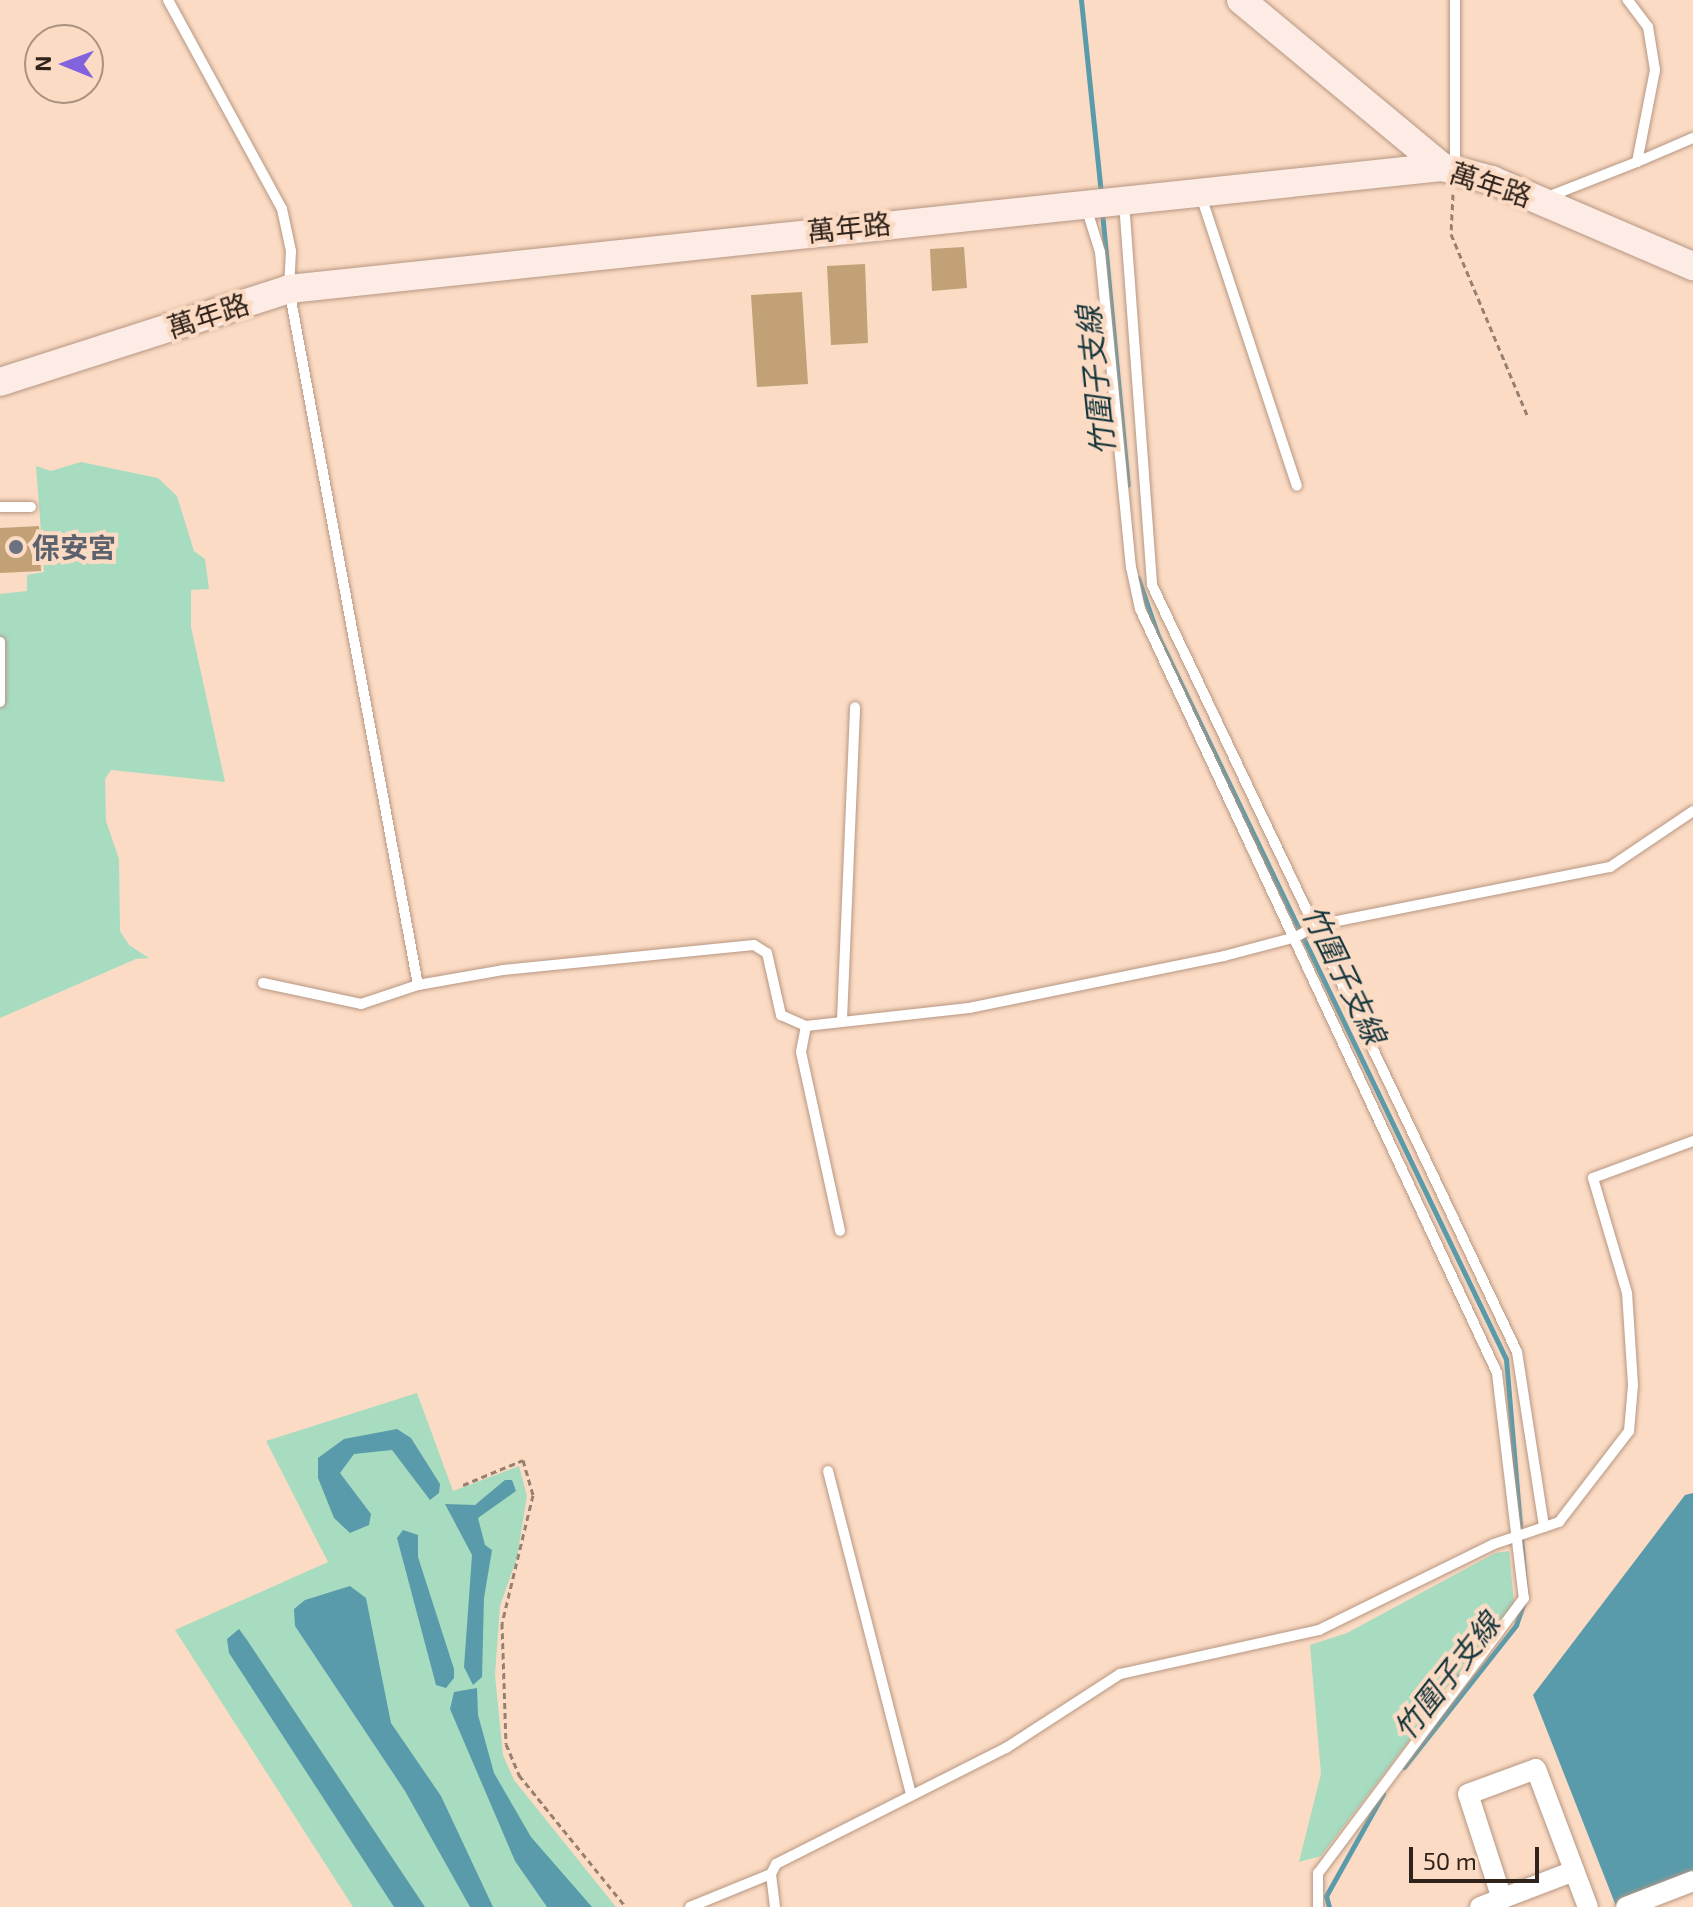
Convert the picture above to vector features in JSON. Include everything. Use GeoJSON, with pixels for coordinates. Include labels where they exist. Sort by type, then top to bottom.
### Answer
{"type":"FeatureCollection","features":[{"type":"Feature","properties":{"kind":"street"},"geometry":{"type":"LineString","coordinates":[[1241,0],[1448,168]]}},
{"type":"Feature","properties":{"kind":"street","name":"萬年路"},"geometry":{"type":"LineString","coordinates":[[0,382],[289,289],[1084,201],[1448,168],[1540,200],[1693,266]]}},
{"type":"Feature","properties":{"kind":"street"},"geometry":{"type":"LineString","coordinates":[[1502,1899],[1468,1794],[1536,1769],[1588,1907]]}},
{"type":"Feature","properties":{"kind":"street"},"geometry":{"type":"LineString","coordinates":[[1480,1907],[1574,1871]]}},
{"type":"Feature","properties":{"kind":"street"},"geometry":{"type":"LineString","coordinates":[[1626,1907],[1693,1881]]}},
{"type":"Feature","properties":{"kind":"lane"},"geometry":{"type":"LineString","coordinates":[[168,0],[282,209],[291,251],[289,289],[418,985]]}},
{"type":"Feature","properties":{"kind":"lane"},"geometry":{"type":"LineString","coordinates":[[1448,168],[1455,0]]}},
{"type":"Feature","properties":{"kind":"lane"},"geometry":{"type":"LineString","coordinates":[[1628,0],[1648,27],[1655,70],[1637,162]]}},
{"type":"Feature","properties":{"kind":"lane"},"geometry":{"type":"LineString","coordinates":[[1540,200],[1693,138]]}},
{"type":"Feature","properties":{"kind":"lane"},"geometry":{"type":"LineString","coordinates":[[1199,190],[1297,486]]}},
{"type":"Feature","properties":{"kind":"lane"},"geometry":{"type":"LineString","coordinates":[[1124,197],[1152,585],[1317,925],[1517,1352],[1544,1527]]}},
{"type":"Feature","properties":{"kind":"lane"},"geometry":{"type":"LineString","coordinates":[[1084,201],[1100,252],[1131,567],[1140,609],[1296,937],[1497,1373],[1524,1598],[1318,1873],[1318,1907]]}},
{"type":"Feature","properties":{"kind":"lane"},"geometry":{"type":"LineString","coordinates":[[0,507],[31,507]]}},
{"type":"Feature","properties":{"kind":"lane"},"geometry":{"type":"LineString","coordinates":[[0,642],[0,702]]}},
{"type":"Feature","properties":{"kind":"lane"},"geometry":{"type":"LineString","coordinates":[[842,1020],[855,707]]}},
{"type":"Feature","properties":{"kind":"lane"},"geometry":{"type":"LineString","coordinates":[[263,983],[361,1004],[418,985],[503,970],[754,945],[767,953],[781,1015],[806,1026],[969,1008],[1296,937],[1317,925],[1610,867],[1693,811]]}},
{"type":"Feature","properties":{"kind":"lane"},"geometry":{"type":"LineString","coordinates":[[806,1026],[801,1052],[840,1231]]}},
{"type":"Feature","properties":{"kind":"lane"},"geometry":{"type":"LineString","coordinates":[[775,1907],[771,1874],[776,1864],[1006,1748],[1120,1674],[1319,1630],[1515,1537],[1559,1522],[1629,1431],[1633,1385],[1627,1293],[1593,1178],[1693,1141]]}},
{"type":"Feature","properties":{"kind":"lane"},"geometry":{"type":"LineString","coordinates":[[828,1471],[911,1795]]}},
{"type":"Feature","properties":{"kind":"lane"},"geometry":{"type":"LineString","coordinates":[[690,1907],[771,1874]]}},
{"type":"Feature","properties":{"kind":"path"},"geometry":{"type":"LineString","coordinates":[[1448,168],[1451,234],[1527,415]]}},
{"type":"Feature","properties":{"kind":"path"},"geometry":{"type":"LineString","coordinates":[[463,1485],[523,1460],[533,1495],[502,1623],[506,1744],[519,1775],[626,1907]]}},
{"type":"Feature","properties":{"kind":"green space"},"geometry":{"type":"Polygon","coordinates":[[[81,462],[158,478],[177,496],[194,551],[205,559],[209,589],[191,590],[191,627],[225,782],[111,770],[105,779],[106,821],[119,859],[120,931],[129,945],[149,958],[136,959],[0,1018],[0,594],[27,591],[27,575],[44,572],[36,466],[51,471],[81,462]]]}},
{"type":"Feature","properties":{"kind":"green space"},"geometry":{"type":"Polygon","coordinates":[[[417,1393],[453,1491],[519,1466],[527,1496],[517,1558],[500,1606],[495,1675],[503,1755],[514,1780],[616,1907],[353,1907],[175,1630],[328,1562],[266,1441],[417,1393]]]}},
{"type":"Feature","properties":{"kind":"green space"},"geometry":{"type":"Polygon","coordinates":[[[1509,1551],[1514,1603],[1321,1856],[1299,1862],[1321,1774],[1310,1645],[1347,1633],[1495,1553],[1509,1551]]]}},
{"type":"Feature","properties":{"kind":"water"},"geometry":{"type":"Polygon","coordinates":[[[397,1429],[411,1438],[440,1484],[439,1493],[430,1500],[392,1450],[354,1454],[340,1473],[371,1514],[369,1525],[350,1533],[334,1518],[318,1478],[318,1458],[344,1439],[397,1429]]]}},
{"type":"Feature","properties":{"kind":"water"},"geometry":{"type":"Polygon","coordinates":[[[505,1480],[512,1480],[516,1491],[478,1518],[485,1545],[492,1550],[484,1598],[482,1677],[473,1685],[464,1667],[472,1555],[445,1504],[475,1505],[505,1480]]]}},
{"type":"Feature","properties":{"kind":"water"},"geometry":{"type":"Polygon","coordinates":[[[1693,1493],[1693,1875],[1616,1906],[1533,1695],[1685,1495],[1693,1493]]]}},
{"type":"Feature","properties":{"kind":"water"},"geometry":{"type":"Polygon","coordinates":[[[403,1530],[418,1535],[418,1557],[454,1669],[454,1678],[446,1688],[436,1685],[397,1538],[403,1530]]]}},
{"type":"Feature","properties":{"kind":"water"},"geometry":{"type":"Polygon","coordinates":[[[350,1586],[366,1598],[391,1723],[441,1796],[493,1907],[470,1907],[405,1791],[295,1626],[294,1609],[305,1600],[350,1586]]]}},
{"type":"Feature","properties":{"kind":"water"},"geometry":{"type":"Polygon","coordinates":[[[239,1629],[425,1907],[394,1907],[229,1653],[227,1639],[239,1629]]]}},
{"type":"Feature","properties":{"kind":"water"},"geometry":{"type":"Polygon","coordinates":[[[477,1688],[478,1715],[494,1773],[531,1837],[592,1907],[547,1907],[515,1861],[450,1709],[454,1692],[477,1688]]]}},
{"type":"Feature","properties":{"kind":"building"},"geometry":{"type":"Polygon","coordinates":[[[964,247],[967,288],[932,291],[930,249],[964,247]]]}},
{"type":"Feature","properties":{"kind":"building"},"geometry":{"type":"Polygon","coordinates":[[[865,264],[868,343],[831,345],[827,266],[865,264]]]}},
{"type":"Feature","properties":{"kind":"building"},"geometry":{"type":"Polygon","coordinates":[[[802,292],[808,384],[757,387],[751,295],[802,292]]]}},
{"type":"Feature","properties":{"kind":"building"},"geometry":{"type":"Polygon","coordinates":[[[39,526],[41,571],[0,573],[0,528],[39,526]]]}},
{"type":"Feature","properties":{"kind":"waterway","name":"竹圍子支線"},"geometry":{"type":"LineString","coordinates":[[1081,0],[1101,194]]}},
{"type":"Feature","properties":{"kind":"waterway","name":"竹圍子支線"},"geometry":{"type":"LineString","coordinates":[[1102,212],[1128,485]]}},
{"type":"Feature","properties":{"kind":"waterway","name":"竹圍子支線"},"geometry":{"type":"LineString","coordinates":[[1138,578],[1158,636],[1506,1359],[1526,1596]]}},
{"type":"Feature","properties":{"kind":"waterway","name":"竹圍子支線"},"geometry":{"type":"LineString","coordinates":[[1404,1767],[1516,1625],[1523,1605]]}},
{"type":"Feature","properties":{"kind":"waterway","name":"竹圍子支線"},"geometry":{"type":"LineString","coordinates":[[1329,1907],[1326,1896],[1383,1794]]}},
{"type":"Feature","properties":{"kind":"place","name":"保安宮"},"geometry":{"type":"Point","coordinates":[16,547]}}]}
